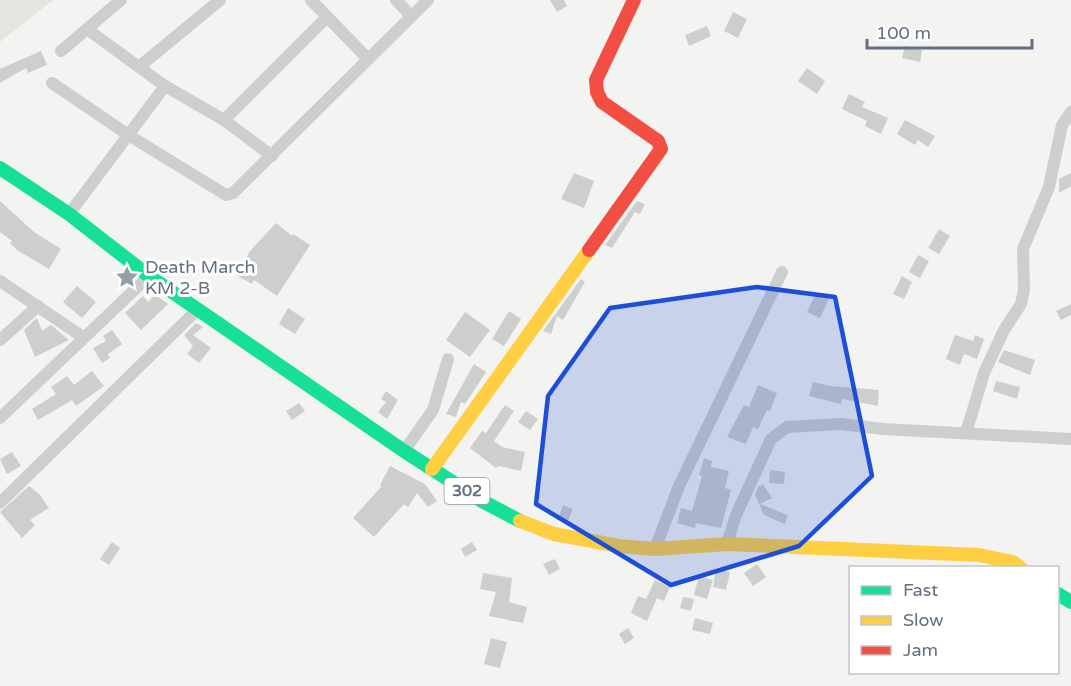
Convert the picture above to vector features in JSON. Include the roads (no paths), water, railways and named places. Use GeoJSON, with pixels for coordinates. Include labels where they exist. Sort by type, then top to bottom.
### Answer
{"type":"FeatureCollection","features":[{"type":"Feature","properties":{"kind":"main road"},"geometry":{"type":"LineString","coordinates":[[432,468],[661,149],[658,141],[602,102],[597,92],[596,80],[634,0]]}},
{"type":"Feature","properties":{"kind":"main road","name":"302"},"geometry":{"type":"LineString","coordinates":[[0,168],[69,214],[197,310],[404,451],[482,501],[554,534],[655,549],[727,544],[979,555],[1013,562],[1019,566]]}},
{"type":"Feature","properties":{"kind":"street"},"geometry":{"type":"LineString","coordinates":[[62,51],[121,0]]}},
{"type":"Feature","properties":{"kind":"street"},"geometry":{"type":"LineString","coordinates":[[140,66],[220,0]]}},
{"type":"Feature","properties":{"kind":"street"},"geometry":{"type":"LineString","coordinates":[[311,0],[368,59]]}},
{"type":"Feature","properties":{"kind":"street"},"geometry":{"type":"LineString","coordinates":[[396,0],[411,16]]}},
{"type":"Feature","properties":{"kind":"street"},"geometry":{"type":"LineString","coordinates":[[52,83],[130,136],[226,195],[233,193],[272,156],[428,0]]}},
{"type":"Feature","properties":{"kind":"street"},"geometry":{"type":"LineString","coordinates":[[224,120],[327,17]]}},
{"type":"Feature","properties":{"kind":"street"},"geometry":{"type":"LineString","coordinates":[[87,29],[165,86],[224,120],[272,156]]}},
{"type":"Feature","properties":{"kind":"street"},"geometry":{"type":"LineString","coordinates":[[69,214],[130,136],[165,86]]}},
{"type":"Feature","properties":{"kind":"street"},"geometry":{"type":"LineString","coordinates":[[966,433],[984,373],[1004,330],[1021,304],[1024,290],[1023,249],[1049,187],[1062,125],[1071,112]]}},
{"type":"Feature","properties":{"kind":"street"},"geometry":{"type":"LineString","coordinates":[[655,549],[679,486],[782,272]]}},
{"type":"Feature","properties":{"kind":"street"},"geometry":{"type":"LineString","coordinates":[[0,418],[149,276]]}},
{"type":"Feature","properties":{"kind":"street"},"geometry":{"type":"LineString","coordinates":[[0,281],[83,337]]}},
{"type":"Feature","properties":{"kind":"street"},"geometry":{"type":"LineString","coordinates":[[0,340],[38,306]]}},
{"type":"Feature","properties":{"kind":"street"},"geometry":{"type":"LineString","coordinates":[[0,503],[197,310]]}},
{"type":"Feature","properties":{"kind":"street"},"geometry":{"type":"LineString","coordinates":[[404,451],[433,410],[448,359]]}},
{"type":"Feature","properties":{"kind":"street"},"geometry":{"type":"LineString","coordinates":[[727,544],[736,515],[771,439],[787,427],[841,424],[1071,439]]}},
{"type":"Feature","properties":{"kind":"place","name":"Death March KM 2-B"},"geometry":{"type":"Point","coordinates":[127,277]}}]}
